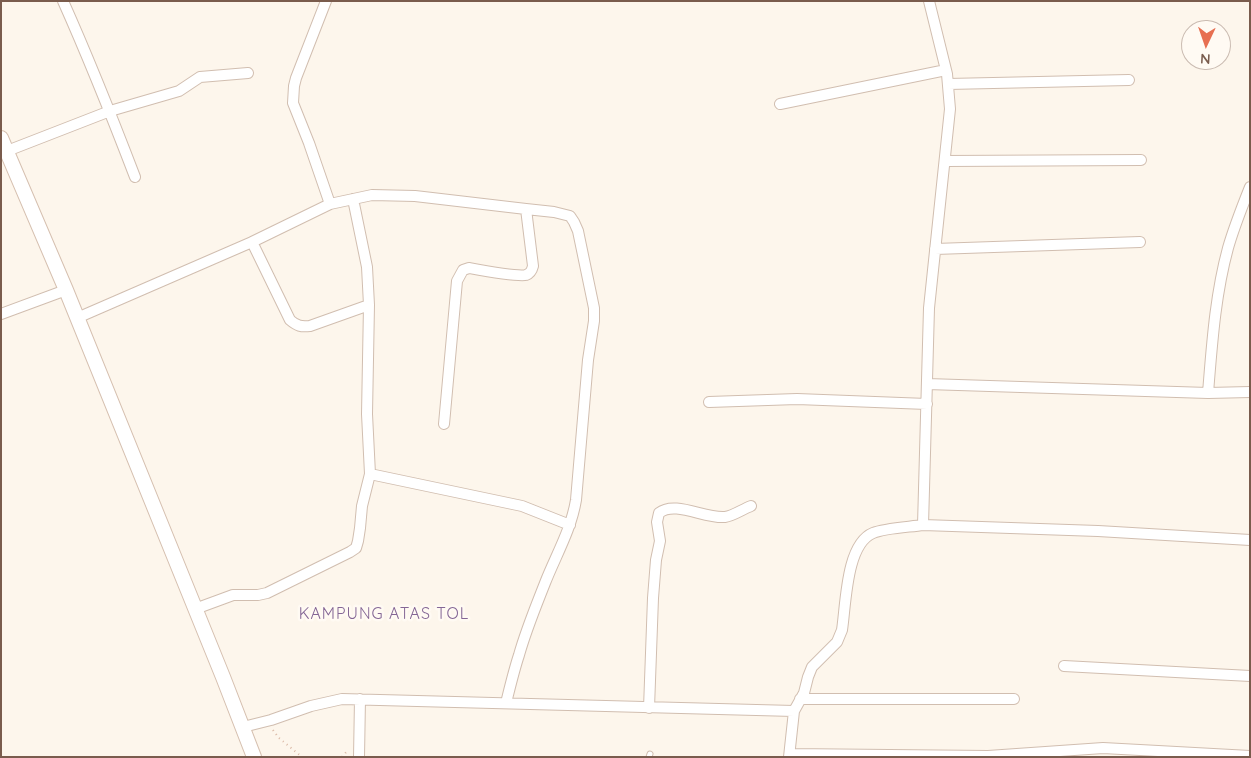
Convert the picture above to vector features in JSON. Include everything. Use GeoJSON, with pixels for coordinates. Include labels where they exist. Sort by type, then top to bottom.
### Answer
{"type":"FeatureCollection","features":[{"type":"Feature","properties":{"kind":"main road"},"geometry":{"type":"LineString","coordinates":[[4,144],[66,290],[254,757]]}},
{"type":"Feature","properties":{"kind":"street"},"geometry":{"type":"LineString","coordinates":[[63,1],[110,111],[135,177]]}},
{"type":"Feature","properties":{"kind":"street"},"geometry":{"type":"LineString","coordinates":[[326,1],[296,78],[293,103],[330,204]]}},
{"type":"Feature","properties":{"kind":"street"},"geometry":{"type":"LineString","coordinates":[[923,525],[929,308],[950,109],[946,70],[929,1]]}},
{"type":"Feature","properties":{"kind":"street"},"geometry":{"type":"LineString","coordinates":[[780,104],[946,70]]}},
{"type":"Feature","properties":{"kind":"street"},"geometry":{"type":"LineString","coordinates":[[4,144],[179,91],[200,77],[248,74]]}},
{"type":"Feature","properties":{"kind":"street"},"geometry":{"type":"LineString","coordinates":[[948,84],[1129,80]]}},
{"type":"Feature","properties":{"kind":"street"},"geometry":{"type":"LineString","coordinates":[[945,160],[1141,160]]}},
{"type":"Feature","properties":{"kind":"street"},"geometry":{"type":"LineString","coordinates":[[1208,392],[1218,293],[1229,246],[1250,187]]}},
{"type":"Feature","properties":{"kind":"street"},"geometry":{"type":"LineString","coordinates":[[77,318],[252,242],[330,204],[372,195],[415,196],[554,212],[570,216],[578,231],[594,308],[576,500],[570,525],[526,631],[506,703]]}},
{"type":"Feature","properties":{"kind":"street"},"geometry":{"type":"LineString","coordinates":[[195,609],[233,595],[267,593],[356,548],[362,506],[370,474],[366,414],[369,305],[367,267],[353,199]]}},
{"type":"Feature","properties":{"kind":"street"},"geometry":{"type":"LineString","coordinates":[[444,424],[457,281],[463,270],[469,268],[517,275],[526,275],[532,271],[534,266],[526,210]]}},
{"type":"Feature","properties":{"kind":"street"},"geometry":{"type":"LineString","coordinates":[[252,242],[290,320],[295,324],[302,327],[310,326],[369,305]]}},
{"type":"Feature","properties":{"kind":"street"},"geometry":{"type":"LineString","coordinates":[[935,250],[1140,242]]}},
{"type":"Feature","properties":{"kind":"street"},"geometry":{"type":"LineString","coordinates":[[1,314],[66,290]]}},
{"type":"Feature","properties":{"kind":"street"},"geometry":{"type":"LineString","coordinates":[[927,384],[1250,392]]}},
{"type":"Feature","properties":{"kind":"street"},"geometry":{"type":"LineString","coordinates":[[709,402],[797,399],[927,404]]}},
{"type":"Feature","properties":{"kind":"street"},"geometry":{"type":"LineString","coordinates":[[370,474],[522,506],[570,525]]}},
{"type":"Feature","properties":{"kind":"street"},"geometry":{"type":"LineString","coordinates":[[649,708],[653,598],[656,560],[660,542],[659,513],[669,508],[686,509],[709,516],[727,517],[751,506]]}},
{"type":"Feature","properties":{"kind":"street"},"geometry":{"type":"LineString","coordinates":[[1250,540],[1098,531],[923,525],[873,533],[859,545],[852,562],[840,637],[833,648],[812,668],[804,692],[794,710],[789,755],[988,756],[1102,748],[1250,756]]}},
{"type":"Feature","properties":{"kind":"street"},"geometry":{"type":"LineString","coordinates":[[1064,666],[1250,676]]}},
{"type":"Feature","properties":{"kind":"street"},"geometry":{"type":"LineString","coordinates":[[243,727],[342,699],[649,708],[794,710]]}},
{"type":"Feature","properties":{"kind":"street"},"geometry":{"type":"LineString","coordinates":[[359,757],[360,699]]}},
{"type":"Feature","properties":{"kind":"street"},"geometry":{"type":"LineString","coordinates":[[800,699],[1014,699]]}},
{"type":"Feature","properties":{"kind":"path"},"geometry":{"type":"LineString","coordinates":[[267,721],[279,738],[302,757]]}},
{"type":"Feature","properties":{"kind":"district","name":"KAMPUNG ATAS TOL"},"geometry":{"type":"Point","coordinates":[384,614]}}]}
